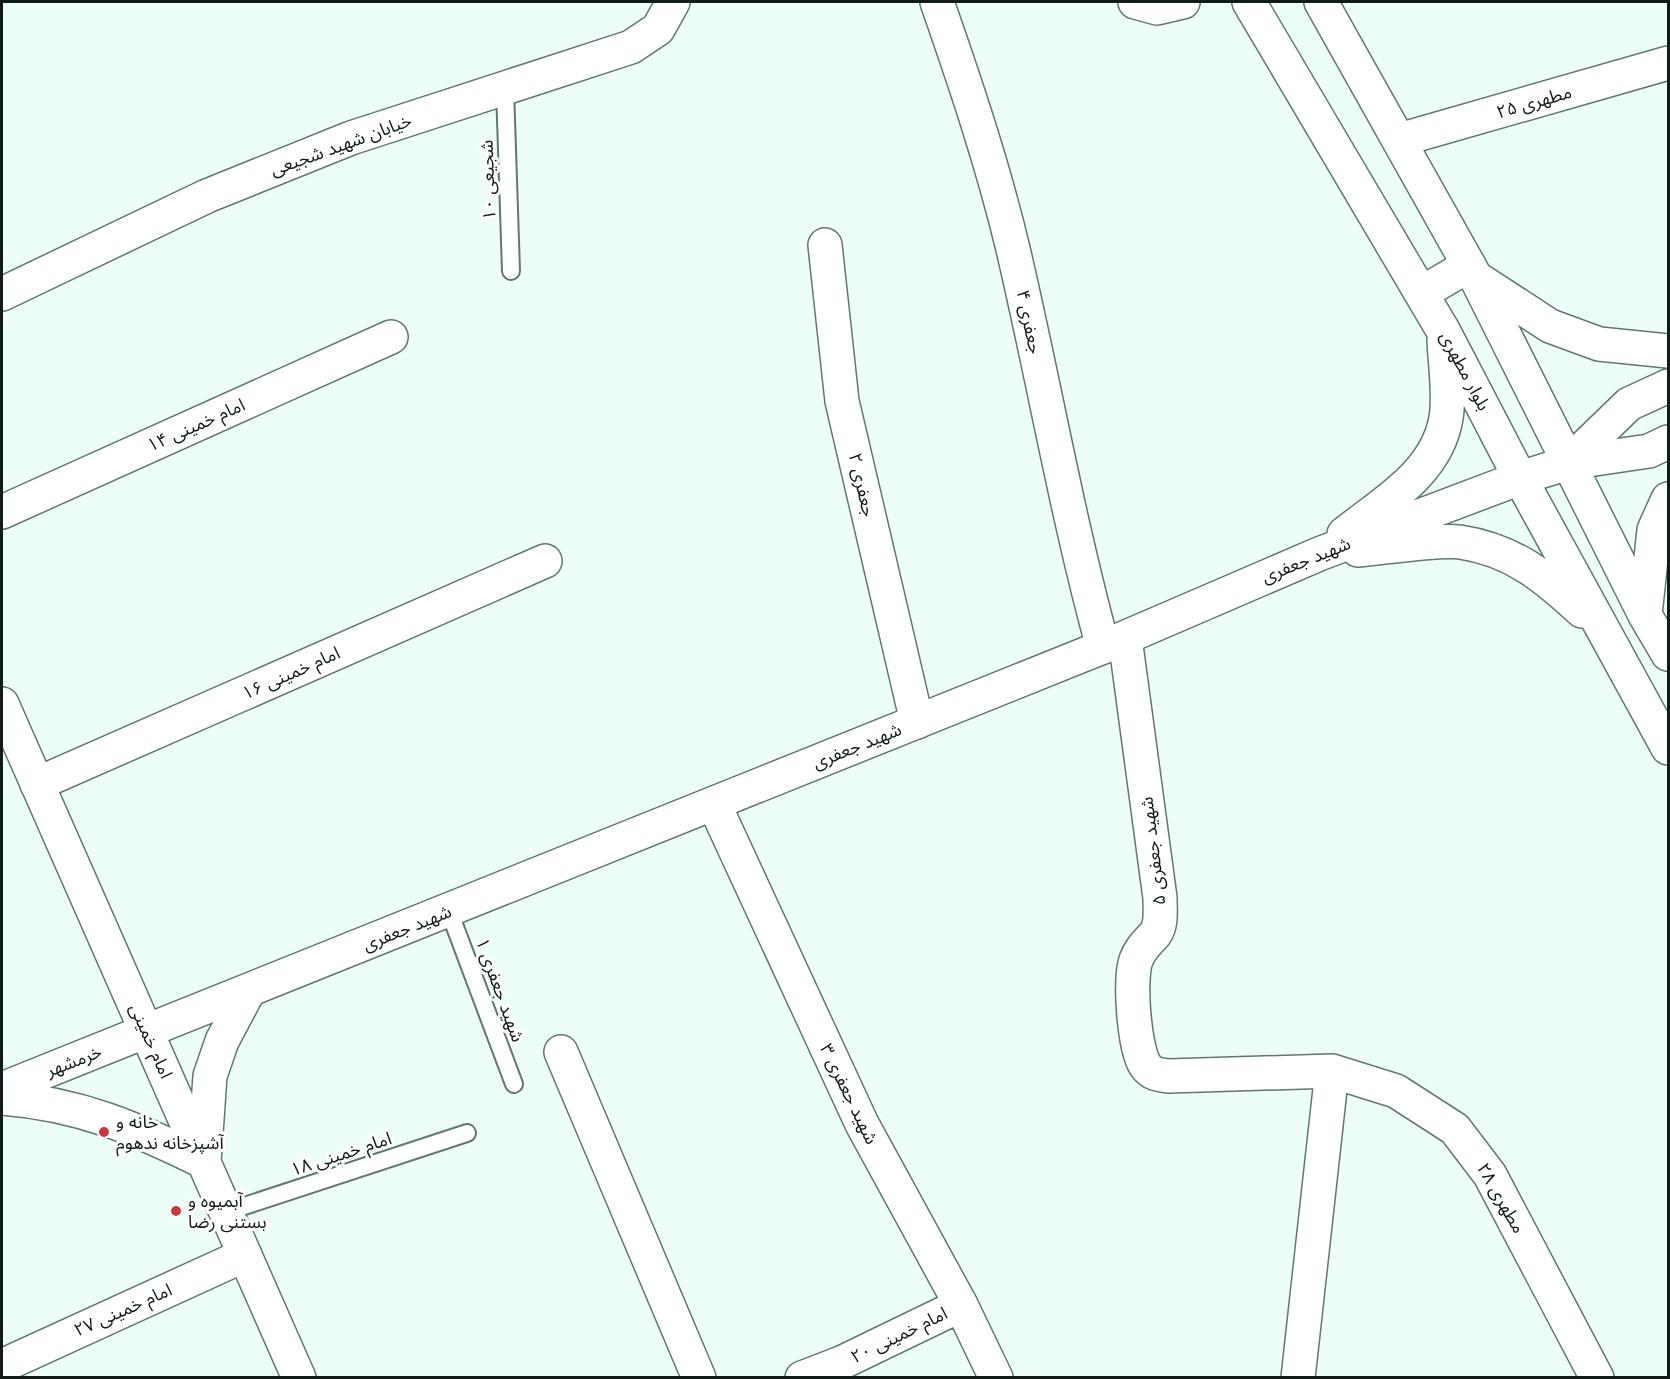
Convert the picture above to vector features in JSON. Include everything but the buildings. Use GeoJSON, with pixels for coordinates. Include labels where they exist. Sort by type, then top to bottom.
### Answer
{"type":"FeatureCollection","features":[{"type":"Feature","properties":{"kind":"street","name":"خیابان شهید شجیعی"},"geometry":{"type":"LineString","coordinates":[[2,294],[207,196],[329,147],[631,47],[658,29],[673,2]]}},
{"type":"Feature","properties":{"kind":"street","name":"جعفری ۴"},"geometry":{"type":"LineString","coordinates":[[937,2],[963,77],[1012,247],[1079,562],[1114,643]]}},
{"type":"Feature","properties":{"kind":"street"},"geometry":{"type":"LineString","coordinates":[[1135,2],[1157,8],[1183,2]]}},
{"type":"Feature","properties":{"kind":"street","name":"بلوار مطهری"},"geometry":{"type":"LineString","coordinates":[[1249,2],[1444,332],[1520,478],[1668,748]]}},
{"type":"Feature","properties":{"kind":"street"},"geometry":{"type":"LineString","coordinates":[[1321,2],[1472,271],[1645,615],[1668,654]]}},
{"type":"Feature","properties":{"kind":"street","name":"مطهری ۲۵"},"geometry":{"type":"LineString","coordinates":[[1399,140],[1668,63]]}},
{"type":"Feature","properties":{"kind":"street","name":"جعفری ۲"},"geometry":{"type":"LineString","coordinates":[[825,245],[842,401],[917,722]]}},
{"type":"Feature","properties":{"kind":"street"},"geometry":{"type":"LineString","coordinates":[[1422,293],[1472,271]]}},
{"type":"Feature","properties":{"kind":"street"},"geometry":{"type":"LineString","coordinates":[[1472,271],[1550,326],[1599,344],[1668,351]]}},
{"type":"Feature","properties":{"kind":"street"},"geometry":{"type":"LineString","coordinates":[[1319,554],[1417,476],[1433,453],[1446,418],[1444,332]]}},
{"type":"Feature","properties":{"kind":"street","name":"امام خمینی ۱۴"},"geometry":{"type":"LineString","coordinates":[[2,512],[391,337]]}},
{"type":"Feature","properties":{"kind":"street"},"geometry":{"type":"LineString","coordinates":[[1568,463],[1629,404],[1668,386]]}},
{"type":"Feature","properties":{"kind":"street","name":"شهید جعفری"},"geometry":{"type":"LineString","coordinates":[[147,1032],[1114,643],[1319,554],[1520,478],[1568,463],[1649,452],[1668,442]]}},
{"type":"Feature","properties":{"kind":"street"},"geometry":{"type":"LineString","coordinates":[[1645,615],[1654,530],[1668,499]]}},
{"type":"Feature","properties":{"kind":"street"},"geometry":{"type":"LineString","coordinates":[[1319,554],[1458,542],[1500,553],[1511,556],[1544,576],[1602,629]]}},
{"type":"Feature","properties":{"kind":"street","name":"امام خمینی ۱۶"},"geometry":{"type":"LineString","coordinates":[[37,784],[545,561]]}},
{"type":"Feature","properties":{"kind":"street","name":"شهید جعفری ۵"},"geometry":{"type":"LineString","coordinates":[[1114,643],[1160,898],[1161,918],[1156,933],[1145,942],[1136,960],[1132,981],[1140,1052],[1145,1065],[1155,1074],[1169,1076]]}},
{"type":"Feature","properties":{"kind":"street","name":"امام خمینی"},"geometry":{"type":"LineString","coordinates":[[3,712],[299,1377]]}},
{"type":"Feature","properties":{"kind":"street","name":"شهید جعفری ۳"},"geometry":{"type":"LineString","coordinates":[[714,804],[862,1124],[961,1305],[996,1377]]}},
{"type":"Feature","properties":{"kind":"street"},"geometry":{"type":"LineString","coordinates":[[2,1098],[42,1101],[91,1113],[150,1136],[204,1162],[210,1076],[222,1041],[249,992]]}},
{"type":"Feature","properties":{"kind":"street","name":"خرمشهر"},"geometry":{"type":"LineString","coordinates":[[2,1089],[147,1032]]}},
{"type":"Feature","properties":{"kind":"street"},"geometry":{"type":"LineString","coordinates":[[561,1052],[699,1377]]}},
{"type":"Feature","properties":{"kind":"street"},"geometry":{"type":"LineString","coordinates":[[1298,1377],[1332,1071]]}},
{"type":"Feature","properties":{"kind":"street","name":"مطهری ۲۸"},"geometry":{"type":"LineString","coordinates":[[1169,1076],[1332,1071],[1396,1091],[1455,1129],[1490,1175],[1598,1377]]}},
{"type":"Feature","properties":{"kind":"street","name":"امام خمینی ۲۷"},"geometry":{"type":"LineString","coordinates":[[2,1366],[245,1255]]}},
{"type":"Feature","properties":{"kind":"street","name":"امام خمینی ۲۰"},"geometry":{"type":"LineString","coordinates":[[802,1377],[841,1363],[961,1305]]}},
{"type":"Feature","properties":{"kind":"lane","name":"شجیعی ۱۰"},"geometry":{"type":"LineString","coordinates":[[505,89],[511,271]]}},
{"type":"Feature","properties":{"kind":"lane","name":"شهید جعفری ۱"},"geometry":{"type":"LineString","coordinates":[[449,910],[514,1084]]}},
{"type":"Feature","properties":{"kind":"lane","name":"امام خمینی ۱۸"},"geometry":{"type":"LineString","coordinates":[[226,1212],[467,1133]]}},
{"type":"Feature","properties":{"kind":"place","name":"خانه و آشپزخانه ندهوم"},"geometry":{"type":"Point","coordinates":[104,1132]}},
{"type":"Feature","properties":{"kind":"place","name":"آبمیوه و بستنی رضا"},"geometry":{"type":"Point","coordinates":[176,1211]}}]}
